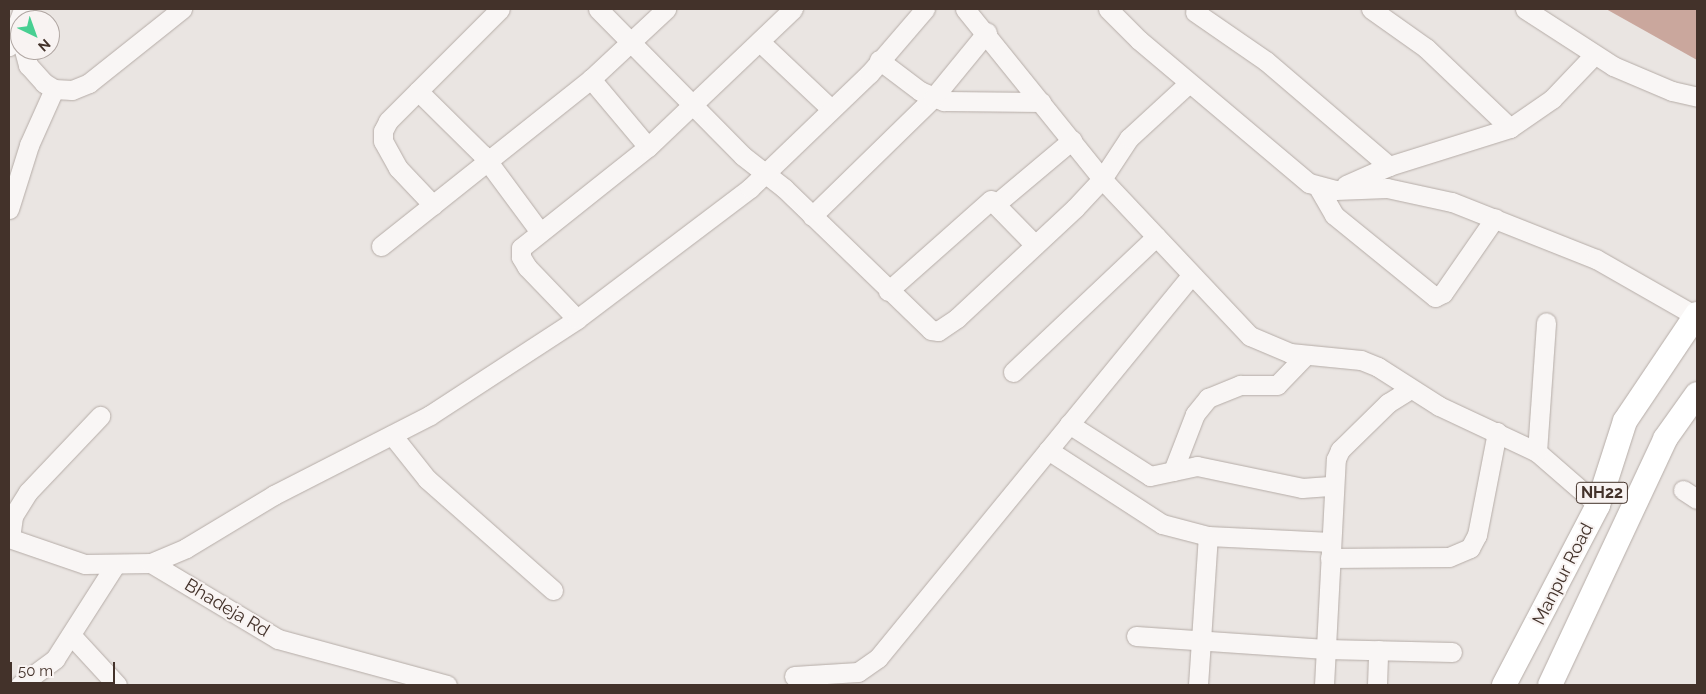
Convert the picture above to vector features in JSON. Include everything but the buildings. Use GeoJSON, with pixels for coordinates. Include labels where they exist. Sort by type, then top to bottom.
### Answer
{"type":"FeatureCollection","features":[{"type":"Feature","properties":{"kind":"main road","name":"Manpur Road"},"geometry":{"type":"LineString","coordinates":[[1512,682],[1598,506],[1625,421],[1696,315]]}},
{"type":"Feature","properties":{"kind":"main road","name":"Manpur Road"},"geometry":{"type":"LineString","coordinates":[[1550,685],[1665,439],[1697,394]]}},
{"type":"Feature","properties":{"kind":"street"},"geometry":{"type":"LineString","coordinates":[[28,60],[34,75],[54,89],[72,90],[89,83],[182,9]]}},
{"type":"Feature","properties":{"kind":"street"},"geometry":{"type":"LineString","coordinates":[[433,205],[398,168],[383,141],[388,121],[500,9]]}},
{"type":"Feature","properties":{"kind":"street"},"geometry":{"type":"LineString","coordinates":[[598,9],[744,156],[766,172],[922,324],[938,331],[957,318],[1102,179],[1129,138],[1189,83]]}},
{"type":"Feature","properties":{"kind":"street"},"geometry":{"type":"LineString","coordinates":[[381,246],[489,163],[591,79],[629,40],[666,9]]}},
{"type":"Feature","properties":{"kind":"street"},"geometry":{"type":"LineString","coordinates":[[578,319],[520,257],[521,248],[648,146],[793,9]]}},
{"type":"Feature","properties":{"kind":"street"},"geometry":{"type":"LineString","coordinates":[[100,416],[28,492],[13,516],[10,538],[70,560],[115,565],[151,563],[186,548],[256,505],[392,434],[469,391],[578,319],[723,211],[766,172],[879,60],[925,9]]}},
{"type":"Feature","properties":{"kind":"street"},"geometry":{"type":"LineString","coordinates":[[965,9],[987,32],[1102,179],[1250,336],[1305,356],[1361,360],[1410,389],[1537,452],[1598,506]]}},
{"type":"Feature","properties":{"kind":"street"},"geometry":{"type":"LineString","coordinates":[[1108,9],[1189,83],[1326,188],[1400,190],[1452,202],[1596,259],[1696,315]]}},
{"type":"Feature","properties":{"kind":"street"},"geometry":{"type":"LineString","coordinates":[[1370,9],[1426,48],[1510,128]]}},
{"type":"Feature","properties":{"kind":"street"},"geometry":{"type":"LineString","coordinates":[[1525,9],[1594,55],[1662,87],[1697,97]]}},
{"type":"Feature","properties":{"kind":"street"},"geometry":{"type":"LineString","coordinates":[[1195,12],[1266,61],[1390,166]]}},
{"type":"Feature","properties":{"kind":"street"},"geometry":{"type":"LineString","coordinates":[[812,216],[933,98],[987,32]]}},
{"type":"Feature","properties":{"kind":"street"},"geometry":{"type":"LineString","coordinates":[[760,42],[830,108]]}},
{"type":"Feature","properties":{"kind":"street"},"geometry":{"type":"LineString","coordinates":[[1326,188],[1510,128],[1552,99],[1594,55]]}},
{"type":"Feature","properties":{"kind":"street"},"geometry":{"type":"LineString","coordinates":[[879,60],[933,98],[1041,102]]}},
{"type":"Feature","properties":{"kind":"street"},"geometry":{"type":"LineString","coordinates":[[591,79],[648,146]]}},
{"type":"Feature","properties":{"kind":"street"},"geometry":{"type":"LineString","coordinates":[[9,209],[29,145],[54,89]]}},
{"type":"Feature","properties":{"kind":"street"},"geometry":{"type":"LineString","coordinates":[[418,90],[489,163],[540,232]]}},
{"type":"Feature","properties":{"kind":"street"},"geometry":{"type":"LineString","coordinates":[[998,203],[1072,140]]}},
{"type":"Feature","properties":{"kind":"street"},"geometry":{"type":"LineString","coordinates":[[1326,188],[1334,215],[1435,297],[1443,293],[1495,218]]}},
{"type":"Feature","properties":{"kind":"street"},"geometry":{"type":"LineString","coordinates":[[888,291],[991,200],[998,203],[1035,245]]}},
{"type":"Feature","properties":{"kind":"street"},"geometry":{"type":"LineString","coordinates":[[1013,372],[1156,237]]}},
{"type":"Feature","properties":{"kind":"street"},"geometry":{"type":"LineString","coordinates":[[794,676],[858,672],[871,664],[1191,275]]}},
{"type":"Feature","properties":{"kind":"street"},"geometry":{"type":"LineString","coordinates":[[1537,452],[1546,322]]}},
{"type":"Feature","properties":{"kind":"street"},"geometry":{"type":"LineString","coordinates":[[1173,471],[1195,414],[1208,398],[1240,385],[1277,386],[1305,356]]}},
{"type":"Feature","properties":{"kind":"street"},"geometry":{"type":"LineString","coordinates":[[1324,685],[1331,550],[1332,486],[1340,450],[1388,403],[1410,389]]}},
{"type":"Feature","properties":{"kind":"street"},"geometry":{"type":"LineString","coordinates":[[1069,424],[1150,476],[1197,466],[1302,488],[1332,486]]}},
{"type":"Feature","properties":{"kind":"street"},"geometry":{"type":"LineString","coordinates":[[1048,450],[1150,519],[1208,536],[1331,550],[1449,557],[1470,548],[1477,535],[1497,432]]}},
{"type":"Feature","properties":{"kind":"street"},"geometry":{"type":"LineString","coordinates":[[392,434],[426,480],[553,590]]}},
{"type":"Feature","properties":{"kind":"street"},"geometry":{"type":"LineString","coordinates":[[1198,685],[1208,536]]}},
{"type":"Feature","properties":{"kind":"street","name":"Bhadeja Rd"},"geometry":{"type":"LineString","coordinates":[[151,563],[278,638],[418,682],[447,685]]}},
{"type":"Feature","properties":{"kind":"street"},"geometry":{"type":"LineString","coordinates":[[20,685],[55,659],[115,565]]}},
{"type":"Feature","properties":{"kind":"street"},"geometry":{"type":"LineString","coordinates":[[71,635],[117,685]]}},
{"type":"Feature","properties":{"kind":"street"},"geometry":{"type":"LineString","coordinates":[[1136,636],[1326,649],[1452,652]]}},
{"type":"Feature","properties":{"kind":"street"},"geometry":{"type":"LineString","coordinates":[[1377,685],[1378,650]]}},
{"type":"Feature","properties":{"kind":"shaded area"},"geometry":{"type":"Polygon","coordinates":[[[1606,9],[1697,9],[1697,60],[1606,9]]]}}]}
